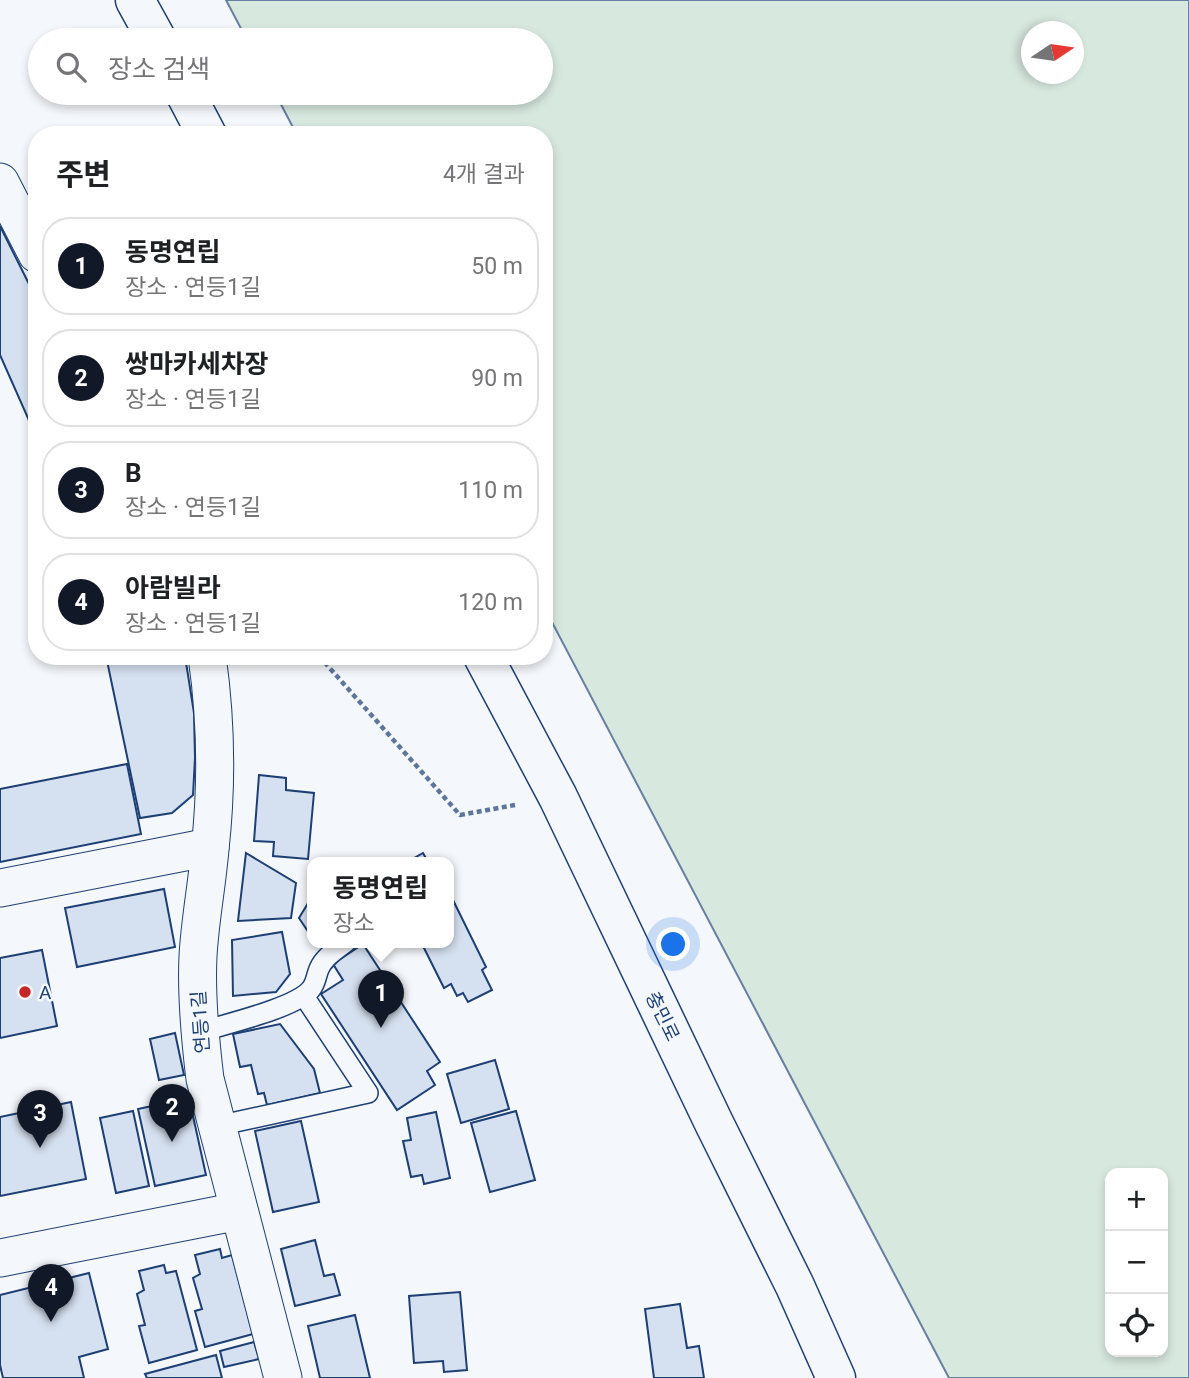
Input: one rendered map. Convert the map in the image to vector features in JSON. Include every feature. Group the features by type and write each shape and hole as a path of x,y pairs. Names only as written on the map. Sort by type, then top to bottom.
{"street":[{"path":"135,0 150,28"},
{"path":"191,105 202,126"},
{"path":"0,182 28,236"},
{"name":"연등1길","path":"208,665 214,794 211,847 198,953 200,1032 205,1079 283,1378"},
{"name":"충민로","path":"488,665 558,797 795,1286 836,1378"},
{"path":"0,888 211,847"},
{"path":"0,1258 239,1211"}],"lane":[{"path":"200,1032 284,1006 304,996 312,988 324,961 338,948"},
{"path":"217,1126 368,1093 304,996"}],"path":[{"path":"327,665 460,815 558,797"}],"shaded area":[{"path":"226,0 1189,0 1189,1378 949,1378 553,624 553,126 292,126 281,105 553,105 553,28 241,28"}],"building":[{"path":"0,226 28,282 28,418 0,355"},
{"path":"108,665 186,665 194,713 193,795 172,813 140,818"},
{"path":"127,764 141,834 0,862 0,789"},
{"path":"259,775 286,778 286,790 314,793 307,859 273,856 274,842 254,841"},
{"path":"246,853 296,883 291,918 238,921"},
{"path":"164,889 175,947 77,967 65,908"},
{"path":"454,902 486,967 482,970 492,990 468,1002 463,993 457,996 451,984 444,988 424,948 454,948"},
{"path":"307,905 307,930 299,918"},
{"path":"282,932 290,974 276,992 233,996 232,940"},
{"path":"357,948 366,948 440,1062 427,1071 435,1085 397,1110 321,994 343,980 333,964"},
{"name":"A","path":"42,950 57,1026 0,1038 0,958"},
{"path":"280,1024 314,1069 320,1093 267,1105 264,1093 258,1094 251,1065 240,1067 233,1034"},
{"path":"175,1033 184,1075 159,1080 150,1039"},
{"path":"495,1060 509,1109 461,1123 447,1074"},
{"path":"189,1098 206,1175 155,1186 138,1109"},
{"path":"71,1102 86,1179 0,1196 0,1117"},
{"path":"133,1111 149,1186 116,1193 100,1118"},
{"path":"516,1111 535,1180 490,1192 471,1123"},
{"path":"436,1112 450,1178 424,1184 422,1175 411,1177 403,1141 411,1140 407,1118"},
{"path":"301,1121 319,1202 273,1212 255,1131"},
{"path":"315,1240 324,1276 334,1274 340,1295 295,1306 281,1249"},
{"path":"220,1249 222,1258 232,1255 253,1334 205,1347 195,1311 202,1309 193,1278 200,1274 195,1255"},
{"path":"164,1265 166,1273 176,1271 197,1350 149,1363 139,1326 145,1325 137,1294 144,1290 139,1271"},
{"path":"89,1273 108,1349 79,1357 84,1378 3,1378 0,1365 0,1295"},
{"path":"460,1292 467,1370 444,1372 443,1361 414,1363 409,1296"},
{"path":"680,1304 687,1348 699,1346 704,1378 654,1378 645,1309"},
{"path":"355,1315 370,1378 320,1378 308,1326"},
{"path":"254,1342 259,1359 224,1367 220,1351"},
{"path":"216,1355 222,1378 147,1378 145,1374"}],"place":[{"name":"A","path":"25,992"},
{"name":"동명연립","path":"381,1028"},
{"name":"쌍마카세차장","path":"172,1142"},
{"name":"B","path":"40,1148"},
{"name":"아람빌라","path":"51,1322"}]}
